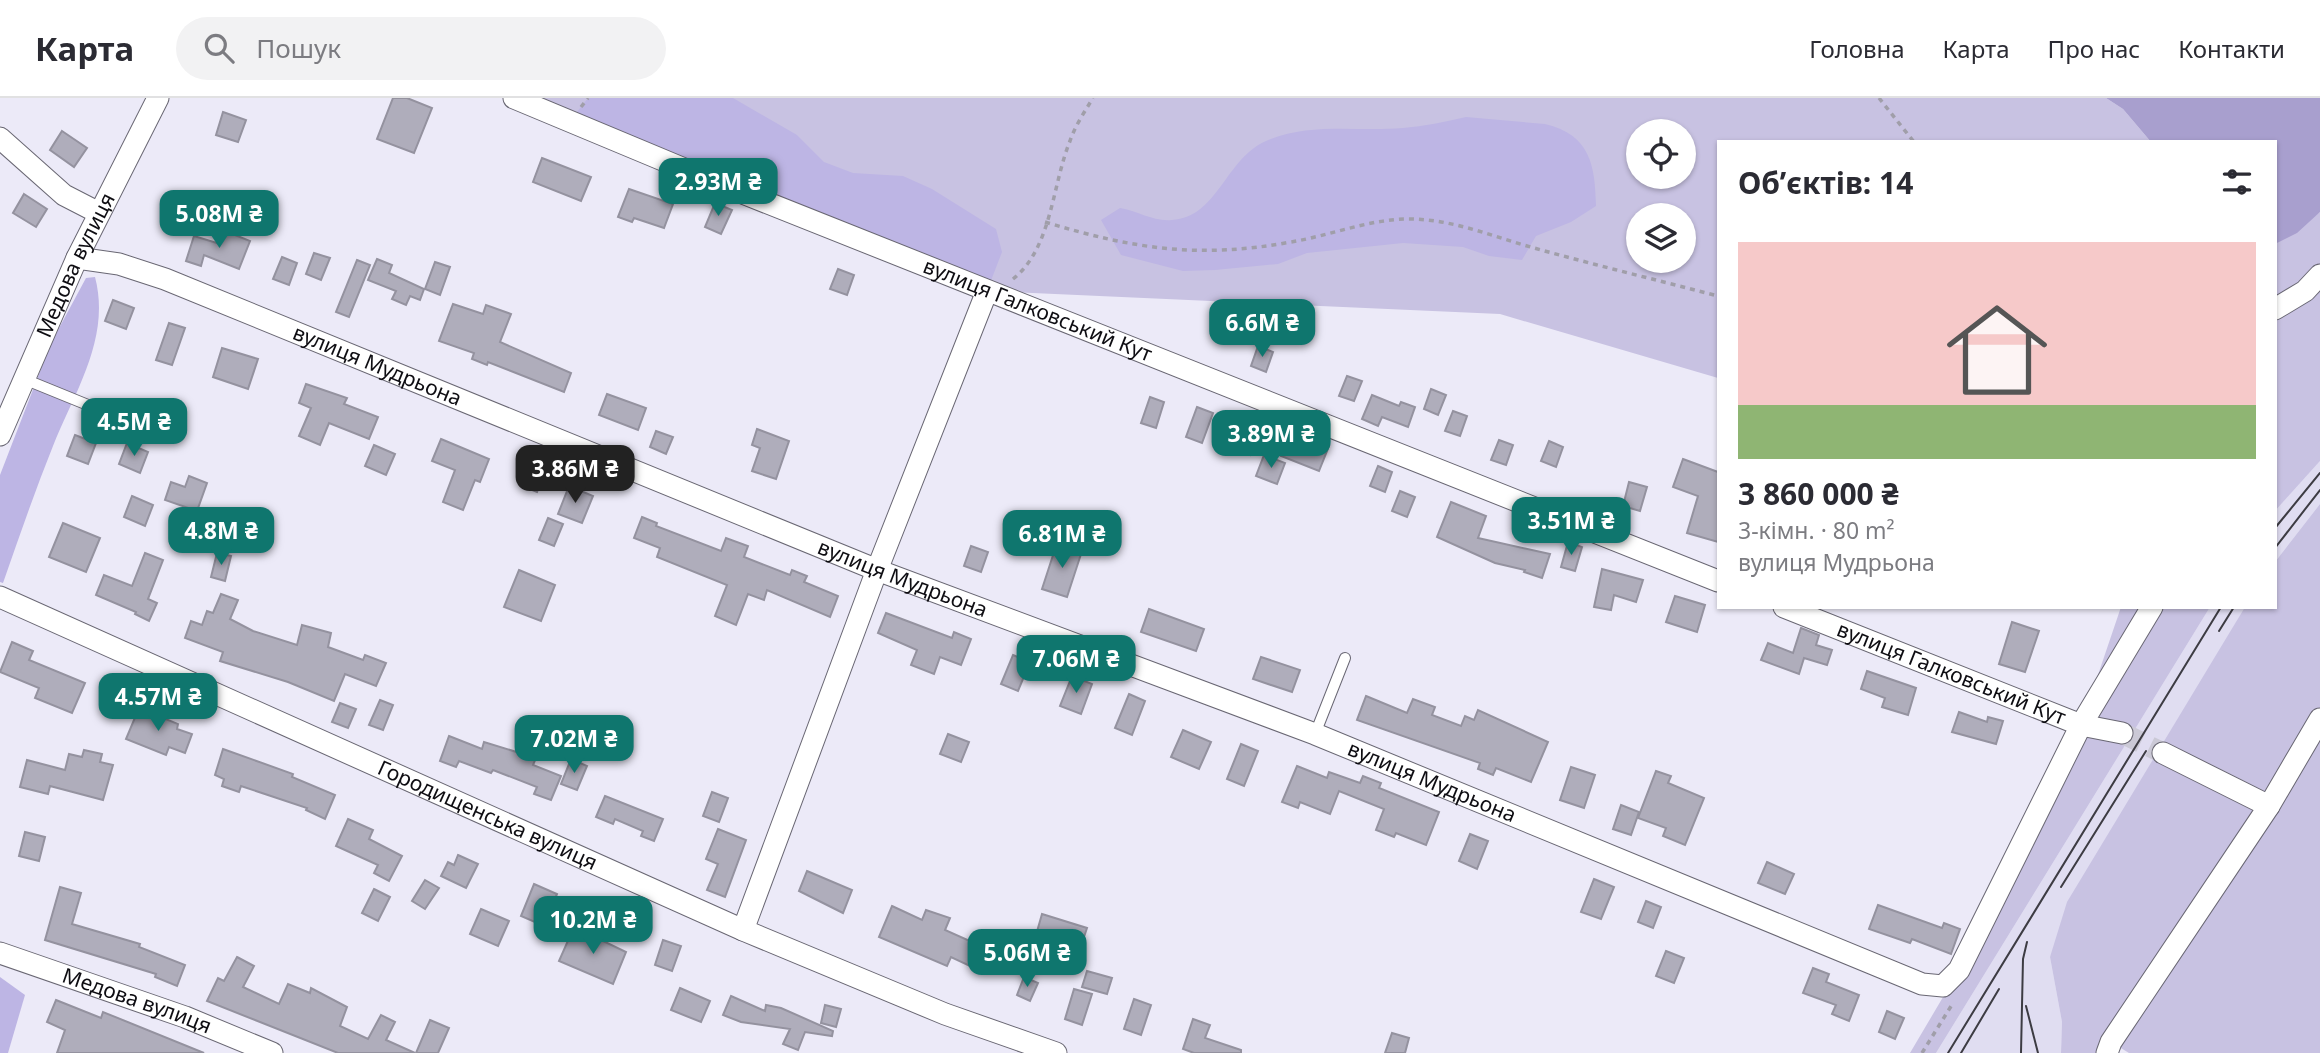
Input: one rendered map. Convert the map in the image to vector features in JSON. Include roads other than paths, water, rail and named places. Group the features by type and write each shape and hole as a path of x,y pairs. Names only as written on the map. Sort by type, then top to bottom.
{"street":[{"name":"Медова вулиця","path":"0,435 77,258 158,98"},
{"name":"вулиця Галковський Кут","path":"514,98 987,291 1717,581"},
{"path":"0,138 64,195 99,213"},
{"name":"вулиця Мудрьона","path":"77,258 119,264 165,279 877,570 1315,734 1922,984 1943,986 1959,970 2081,725"},
{"path":"2277,308 2305,290 2320,275"},
{"path":"743,930 877,570 987,291"},
{"name":"Городищенська вулиця","path":"0,597 743,930 945,1014 1056,1053"},
{"name":"вулиця Галковський Кут","path":"1789,609 2081,725 2122,733"},
{"path":"2081,725 2151,609"},
{"path":"2116,1049 2269,806 2320,719"},
{"path":"2163,753 2269,806"},
{"name":"Медова вулиця","path":"0,953 185,1017 272,1053"}],"lane":[{"path":"24,379 169,438"},
{"path":"1315,734 1345,658"}],"tunnel":[{"path":"2122,733 2163,753"}],"tram line":[{"path":"2277,526 2320,473"},
{"path":"2277,545 2320,490"},
{"path":"1948,1053 2220,609"},
{"path":"2219,631 2233,609"},
{"path":"2061,887 2146,751"},
{"path":"2021,1053 2023,959 2027,942"},
{"path":"1961,1053 1999,989"},
{"path":"2026,1006 2038,1053"}]}
